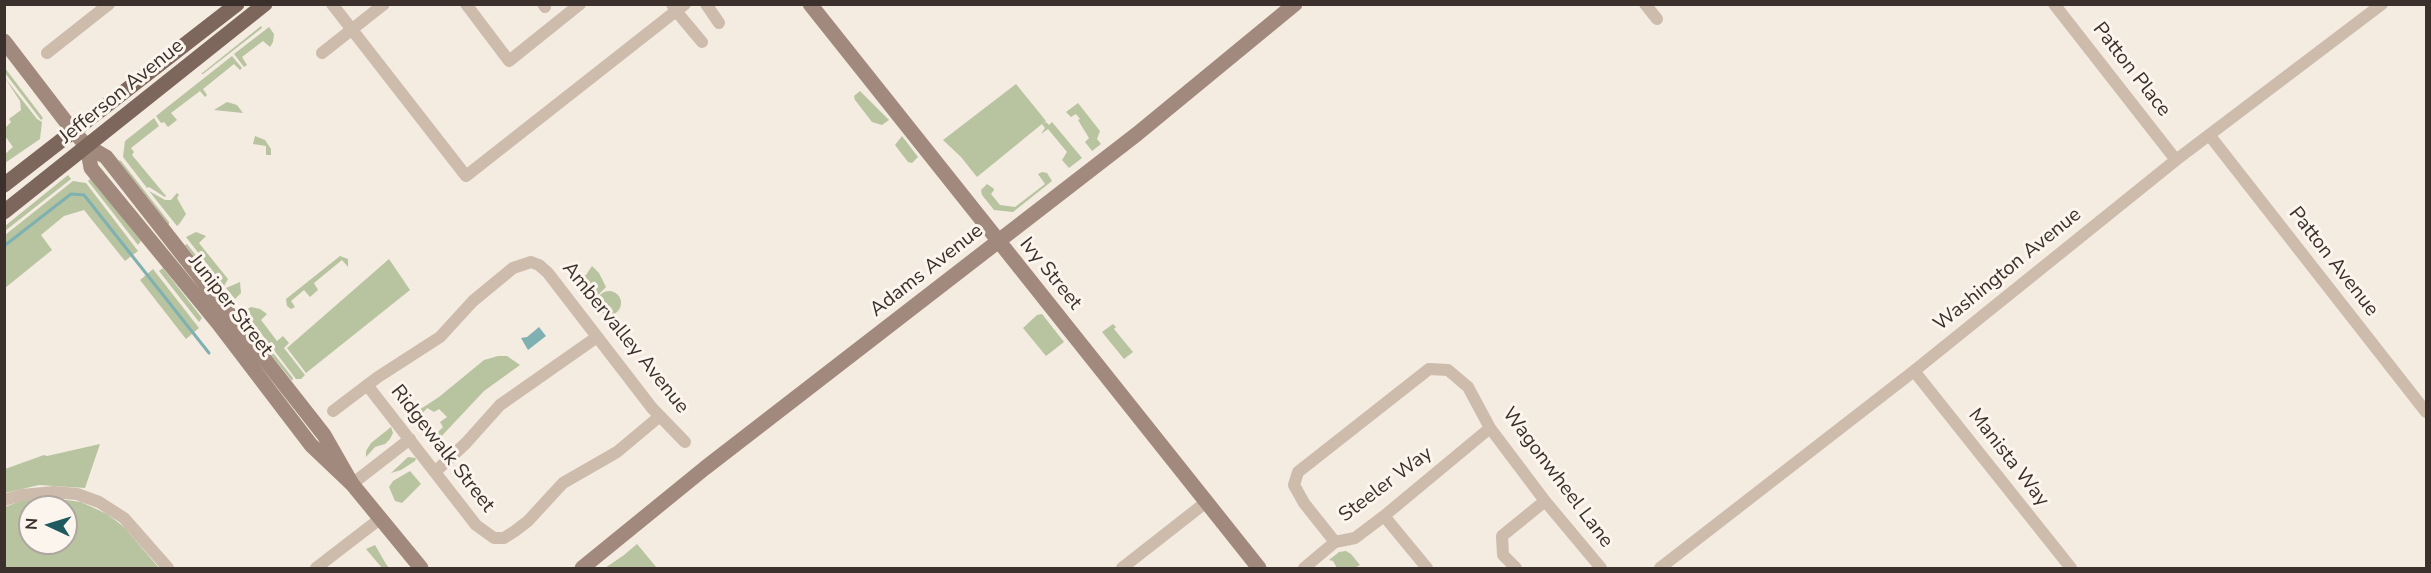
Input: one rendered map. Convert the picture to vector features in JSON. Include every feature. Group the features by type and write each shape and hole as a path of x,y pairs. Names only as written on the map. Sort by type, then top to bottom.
{"main road":[{"name":"Jefferson Avenue","path":"4,185 237,4"},
{"name":"Jefferson Avenue","path":"4,212 261,6"}],"street":[{"path":"47,53 109,4"},
{"path":"332,4 466,176 678,7 702,42"},
{"path":"322,53 384,4"},
{"path":"472,7 509,61 580,4"},
{"path":"706,4 719,23"},
{"name":"Ivy Street","path":"810,4 1259,568"},
{"name":"Adams Avenue","path":"582,568 705,468 1137,134 1295,4"},
{"path":"1645,4 1657,19"},
{"name":"Patton Place","path":"2054,4 2176,160"},
{"name":"Washington Avenue","path":"1660,568 1914,371 2176,160 2382,4"},
{"name":"Juniper Street","path":"4,41 73,131 87,146 106,158 324,435 352,484 421,568"},
{"name":"Patton Avenue","path":"2210,136 2427,412"},
{"name":"Ambervalley Avenue","path":"333,411 367,385 440,337 473,301 513,268 531,262 539,265 548,273 660,416 685,442"},
{"path":"435,472 466,444 500,405 597,337"},
{"name":"Wagonwheel Lane","path":"1335,542 1294,485 1298,472 1429,369 1448,370 1468,387 1490,428 1545,501 1601,568"},
{"name":"Manista Way","path":"1914,371 2071,568"},
{"name":"Ridgewalk Street","path":"367,385 476,525 494,538 504,538 528,521 563,483 616,452 660,416"},
{"name":"Steeler Way","path":"1304,568 1335,542 1355,538 1490,428"},
{"path":"352,484 410,439"},
{"path":"4,500 22,495 54,492 77,494 99,502 124,518 168,568"},
{"path":"1516,568 1503,555 1502,536 1545,501"},
{"path":"1129,566 1206,503"},
{"path":"1384,516 1427,568"},
{"path":"316,568 381,518"}],"green space":[{"path":"261,26 262,28 201,74"},
{"path":"269,27 274,34 270,47 263,41 242,57 247,65 244,67 234,54"},
{"path":"232,56 242,68 240,70 234,64 203,89 207,95 205,97 200,91 171,113 177,120 168,127 164,122 161,123 156,116"},
{"path":"5,68 43,118 41,120 5,73"},
{"path":"5,78 37,119 42,122 40,139 5,163 5,154 13,147 5,136 5,128 11,122 9,119 21,110 20,101"},
{"path":"1016,84 1046,121 1043,124 1046,122 1049,125 1052,122 1082,158 1069,168 1062,160 1067,152 1048,129 1041,134 1045,128 1042,124 977,177 943,140"},
{"path":"860,91 889,120 882,125 872,122 855,100 854,96"},
{"path":"227,102 237,105 243,113 214,110"},
{"path":"1078,103 1100,131 1097,139 1101,144 1092,151 1085,142 1089,138 1078,120 1080,119 1076,114 1071,117 1066,112"},
{"path":"154,118 159,126 131,148 134,152 132,155 165,197 147,188 123,157 125,141"},
{"path":"255,136 265,140 271,149 271,155 266,155 266,146 253,144"},
{"path":"902,136 918,157 912,163 908,162 895,145"},
{"path":"118,160 169,222 169,225"},
{"path":"1047,173 1052,181 1013,212 994,210 982,195 981,190 987,184 993,188 991,194 1000,205 1015,207 1045,184 1038,174"},
{"path":"68,175 71,179 5,231 5,226"},
{"path":"91,178 141,241 138,245 88,181"},
{"path":"73,181 86,183 138,251 125,261 84,210 64,216 41,235 52,250 5,288 5,235"},
{"path":"149,191 165,200 171,200 177,193 179,195 177,198 186,214 177,226"},
{"path":"196,232 206,236 199,243 228,279 224,286 186,237"},
{"path":"187,244 228,296 227,299 185,245"},
{"path":"340,256 348,259 348,267 342,260 314,283 318,290 310,297 304,290 291,301 295,307 291,309 287,306 286,299"},
{"path":"389,259 410,290 306,373 287,348"},
{"path":"592,266 599,273 606,287 594,299 579,285 580,277 586,275"},
{"path":"163,268 202,318 199,322 159,271"},
{"path":"153,269 199,328 186,339 140,280"},
{"path":"240,282 241,293 235,299 226,288"},
{"path":"609,291 614,292 620,298 620,308 614,314 609,315 604,314 598,308 597,303 598,298 604,292"},
{"path":"251,307 267,314 261,320 277,341 283,336 289,343 284,348 305,375 301,379 296,379 244,311"},
{"path":"1042,314 1064,342 1046,356 1023,328 1037,315"},
{"path":"245,318 293,378 292,381 243,320"},
{"path":"1113,324 1116,327 1114,329 1133,352 1124,359 1102,332"},
{"path":"507,356 520,365 484,391 437,441 437,433 443,427 440,422 447,417 439,409 434,412 427,408 422,414 416,412 439,397 484,360"},
{"path":"391,427 393,433 390,439 385,444 375,447 366,457 366,451 371,443"},
{"path":"100,444 85,488 39,485 5,493 5,469 44,455"},
{"path":"408,457 416,458 415,461 391,473"},
{"path":"410,471 421,484 402,503 395,501 389,487 393,481"},
{"path":"18,502 18,555 78,555 78,502 107,514 124,527 159,568 5,568 5,507"},
{"path":"637,544 657,568 605,568 624,555"},
{"path":"375,545 389,568 382,568 366,549"},
{"path":"1346,551 1360,565 1355,568 1337,568 1333,561 1329,560 1339,552"}],"water":[{"path":"539,327 546,336 528,350 521,338 527,337"}],"waterway":[{"path":"4,246 71,194 84,195 209,353"}]}
